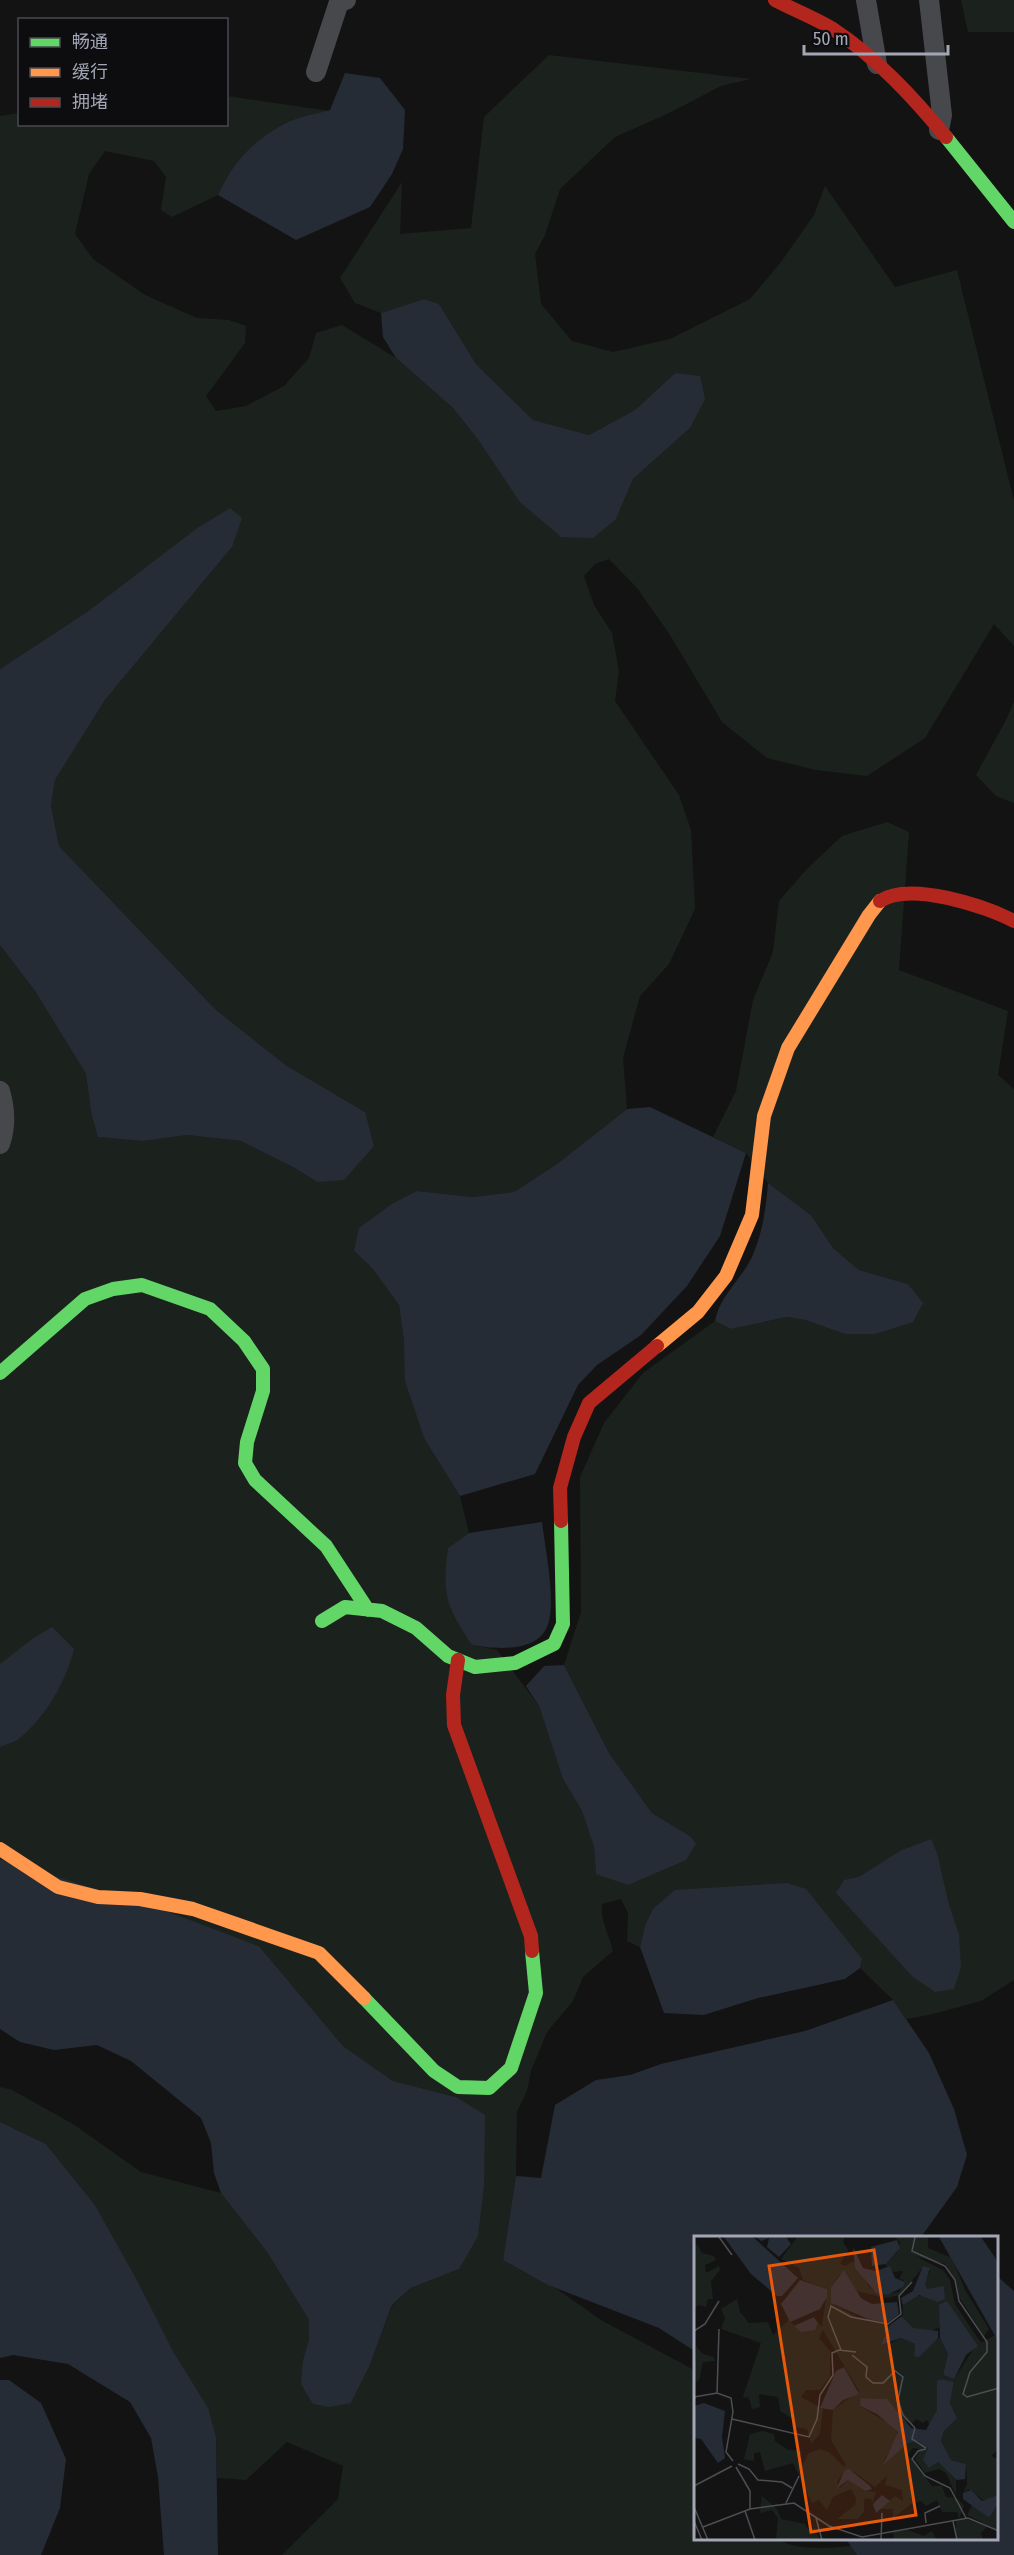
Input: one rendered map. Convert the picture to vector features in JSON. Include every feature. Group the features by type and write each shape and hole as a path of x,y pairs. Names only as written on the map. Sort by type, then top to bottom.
{"street":[{"path":"316,72 339,2 346,0"},
{"path":"775,0 832,29 878,64 939,130 1014,222"},
{"path":"866,0 878,64"},
{"path":"929,0 942,115 939,130"},
{"path":"322,1621 345,1607 382,1611 416,1628 448,1656 475,1667 515,1663 554,1644 562,1624 560,1488 573,1437 589,1403 698,1312 726,1276 752,1215 764,1116 788,1048 876,906 884,898 895,893 911,892 1002,915 1014,921"},
{"path":"0,1092 4,1105 3,1135 0,1144"},
{"path":"0,1373 85,1299 112,1289 142,1285 210,1309 244,1341 263,1369 263,1391 247,1442 245,1463 255,1480 326,1546 368,1610"},
{"path":"0,1850 58,1887 98,1897 140,1899 193,1909 319,1953 434,2071 458,2087 489,2088 511,2068 536,1993 531,1936 454,1725 453,1695 458,1660"}],"shaded area":[{"path":"961,0 1014,0 1014,32 968,32"},
{"path":"549,55 751,79 721,86 667,114 615,137 560,189 545,235 535,254 541,304 572,341 613,352 670,339 750,299 781,262 814,215 825,186 895,287 957,270 1014,501 1014,646 994,624 925,738 867,776 816,770 767,758 722,722 670,635 637,588 609,559 595,564 584,576 594,605 612,633 619,671 615,701 679,795 691,830 695,909 669,964 640,996 623,1058 627,1109 557,1164 514,1192 473,1197 417,1191 354,1251 372,1268 399,1305 404,1341 425,1440 460,1496 469,1533 448,1548 472,1645 497,1650 539,1706 563,1779 582,1811 594,1847 596,1874 690,1836 652,1813 609,1753 564,1665 581,1612 580,1477 604,1423 643,1373 715,1321 731,1329 787,1317 805,1320 845,1334 908,1284 859,1270 833,1248 811,1215 768,1183 746,1153 713,1137 736,1091 753,1000 773,952 779,901 806,870 842,836 887,822 909,832 899,970 1008,1011 998,1075 1014,1089 1014,1980 981,2001 906,2019 893,2000 860,1968 862,1959 645,1926 640,1947 627,1941 628,1913 621,1899 602,1904 604,1921 613,1951 583,1977 573,2001 547,2032 531,2071 527,2091 517,2112 516,2176 503,2260 557,2289 601,2320 694,2370 694,2540 780,2540 813,2548 851,2546 857,2555 282,2555 338,2499 343,2466 287,2442 246,2480 217,2478 216,2437 137,2280 95,2205 46,2144 0,2122 0,2087 12,2090 73,2124 141,2172 221,2193 267,2252 309,2320 309,2340 303,2360 351,2403 369,2367 392,2306 411,2288 459,2269 456,2097 393,2081 343,2046 259,1946 0,1859 0,1747 20,1738 0,1664 0,945 35,991 86,1074 91,1112 99,1137 143,1141 187,1135 241,1141 293,1167 317,1182 365,1112 287,1066 215,1009 59,846 51,806 55,780 105,700 232,547 230,508 197,528 87,612 0,669 0,116 18,113 18,126 228,126 228,96 330,111 293,120 265,136 238,161 218,195 172,217 161,210 166,177 154,161 105,151 89,174 75,234 93,259 145,295 197,318 229,320 246,326 245,343 206,396 216,411 246,406 284,386 309,358 316,333 342,325 396,358 453,408 479,441 616,519 633,479 690,428 675,373 635,410 589,435 533,420 476,364 439,304 424,299 381,313 355,303 340,278 402,182 400,234 471,228 484,117"},
{"path":"345,73 380,78 405,110 403,149 392,174 370,207 296,240 218,195 238,161 265,136 293,120 330,110"},
{"path":"424,299 439,304 476,364 533,420 589,435 635,410 675,373 700,376 705,399 690,428 633,479 616,519 593,538 561,537 520,502 479,441 453,408 396,358 383,337 381,313"},
{"path":"230,508 242,518 232,547 105,700 55,780 51,806 59,846 215,1009 287,1066 365,1112 374,1146 344,1180 317,1182 293,1167 241,1141 187,1135 143,1141 98,1137 91,1112 86,1074 35,991 0,945 0,669 87,612 197,528"},
{"path":"1014,701 1014,803 996,796 976,775"},
{"path":"650,1107 746,1153 720,1236 687,1286 641,1335 597,1365 578,1385 535,1474 460,1496 425,1440 405,1381 404,1341 399,1305 372,1268 354,1251 359,1228 392,1204 417,1191 473,1197 514,1192 557,1164 627,1109"},
{"path":"768,1183 811,1215 833,1248 859,1270 908,1284 923,1303 913,1322 875,1334 845,1334 805,1320 787,1317 731,1329 715,1321 721,1305 746,1268 758,1242"},
{"path":"542,1522 551,1591 550,1617 547,1627 542,1635 524,1645 491,1648 472,1645 456,1620 448,1600 446,1578 448,1548 469,1533"},
{"path":"52,1627 74,1649 61,1685 47,1708 30,1728 19,1739 0,1747 0,1664"},
{"path":"564,1665 609,1753 652,1813 690,1836 696,1844 686,1860 628,1885 596,1874 594,1847 582,1811 563,1779 539,1706 526,1686 544,1666"},
{"path":"931,1839 937,1853 948,1901 959,1935 961,1967 954,1989 935,1992 913,1977 836,1893 844,1880 859,1877 900,1851"},
{"path":"0,1859 163,1910 259,1946 343,2046 393,2081 456,2097 485,2115 484,2185 478,2236 459,2269 411,2288 392,2305 369,2367 351,2403 329,2407 313,2404 301,2384 303,2360 309,2340 309,2320 267,2252 221,2193 214,2173 211,2143 201,2118 131,2061 97,2045 54,2050 20,2042 0,2029"},
{"path":"787,1883 806,1889 862,1959 860,1968 845,1979 758,1998 704,2015 664,2013 640,1947 645,1926 653,1909 675,1890"},
{"path":"893,2000 929,2053 954,2109 967,2155 957,2187 922,2236 694,2236 694,2351 659,2328 548,2285 503,2260 516,2176 541,2178 555,2105 596,2080 630,2075 661,2064 805,2031"},
{"path":"0,2122 46,2144 95,2205 174,2353 208,2408 216,2437 218,2555 164,2555 158,2477 151,2438 130,2402 68,2364 13,2355 0,2358"},
{"path":"999,2278 1014,2291 1014,2555 857,2555 847,2540 999,2540"},
{"path":"0,2380 9,2380 41,2403 66,2459 60,2508 41,2555 0,2555"}],"traffic: fast":[{"path":"946,137 1014,222"},
{"path":"0,1373 85,1299 113,1289 142,1285 210,1309 244,1341 263,1369 263,1391 247,1442 245,1463 255,1480 326,1546 368,1610"},
{"path":"322,1621 345,1607 382,1611 416,1628 448,1656 475,1667 515,1663 554,1644 563,1624 561,1521"},
{"path":"364,1998 434,2071 458,2087 489,2088 511,2068 536,1993 532,1951"}],"traffic: slow":[{"path":"657,1346 698,1312 726,1276 752,1215 764,1116 788,1048 869,915 880,901"},
{"path":"0,1849 58,1887 98,1897 140,1899 193,1909 319,1953 364,1998"}],"traffic: jam":[{"path":"775,0 833,29 865,52 921,107 946,137"},
{"path":"880,901 893,896 928,895 967,903 1014,921"},
{"path":"561,1521 560,1488 574,1437 589,1403 657,1346"},
{"path":"458,1660 453,1695 454,1725 531,1936 532,1951"}]}
